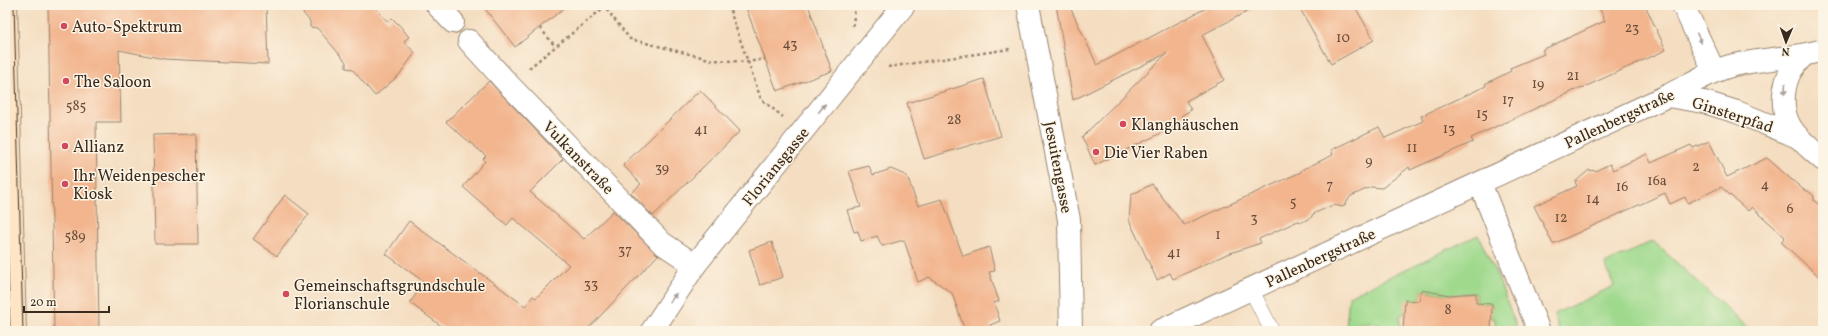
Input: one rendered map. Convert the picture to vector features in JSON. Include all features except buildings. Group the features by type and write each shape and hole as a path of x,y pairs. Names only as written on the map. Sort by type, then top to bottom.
{"main road":[{"path":"6,10 15,331"}],"street":[{"path":"437,5 453,22"},
{"name":"Floriansgasse","path":"652,331 695,265 904,5"},
{"name":"Jesuitengasse","path":"1028,5 1069,220 1071,331"},
{"path":"1683,5 1714,71"},
{"name":"Vulkanstraße","path":"469,41 509,85 662,243 695,265"},
{"name":"Pallenbergstraße","path":"1160,331 1667,96 1714,71 1756,61 1813,53"},
{"name":"Ginsterpfad","path":"1813,53 1792,67 1786,77 1783,102 1784,114 1788,124 1798,136 1823,160"},
{"name":"Ginsterpfad","path":"1667,96 1704,102 1737,112 1798,136"},
{"path":"1480,183 1539,331"}],"lane":[{"path":"1251,289 1272,331"}],"path":[{"path":"728,5 761,99 802,132"},
{"path":"509,85 605,6 630,39 713,60 748,62 765,60"},
{"path":"540,28 555,46"},
{"path":"850,72 1036,45"}],"green space":[{"path":"1478,235 1497,275 1518,331 1495,331 1495,319 1491,318 1492,304 1476,303 1476,293 1450,295 1421,290 1420,301 1400,316 1400,331 1395,331 1395,328 1369,323 1346,328 1349,296"},
{"path":"1653,241 1751,331 1559,331 1554,314 1614,286 1605,264"}],"tram line":[{"path":"14,5 23,331"},
{"path":"5,173 10,331"}],"place":[{"name":"Auto-Spektrum","path":"64,26"},
{"name":"The Saloon","path":"66,81"},
{"name":"Klanghäuschen","path":"1123,124"},
{"name":"Allianz","path":"65,146"},
{"name":"Die Vier Raben","path":"1096,152"},
{"name":"Ihr Weidenpescher Kiosk","path":"65,184"},
{"name":"Gemeinschaftsgrundschule Florianschule","path":"286,294"}]}
